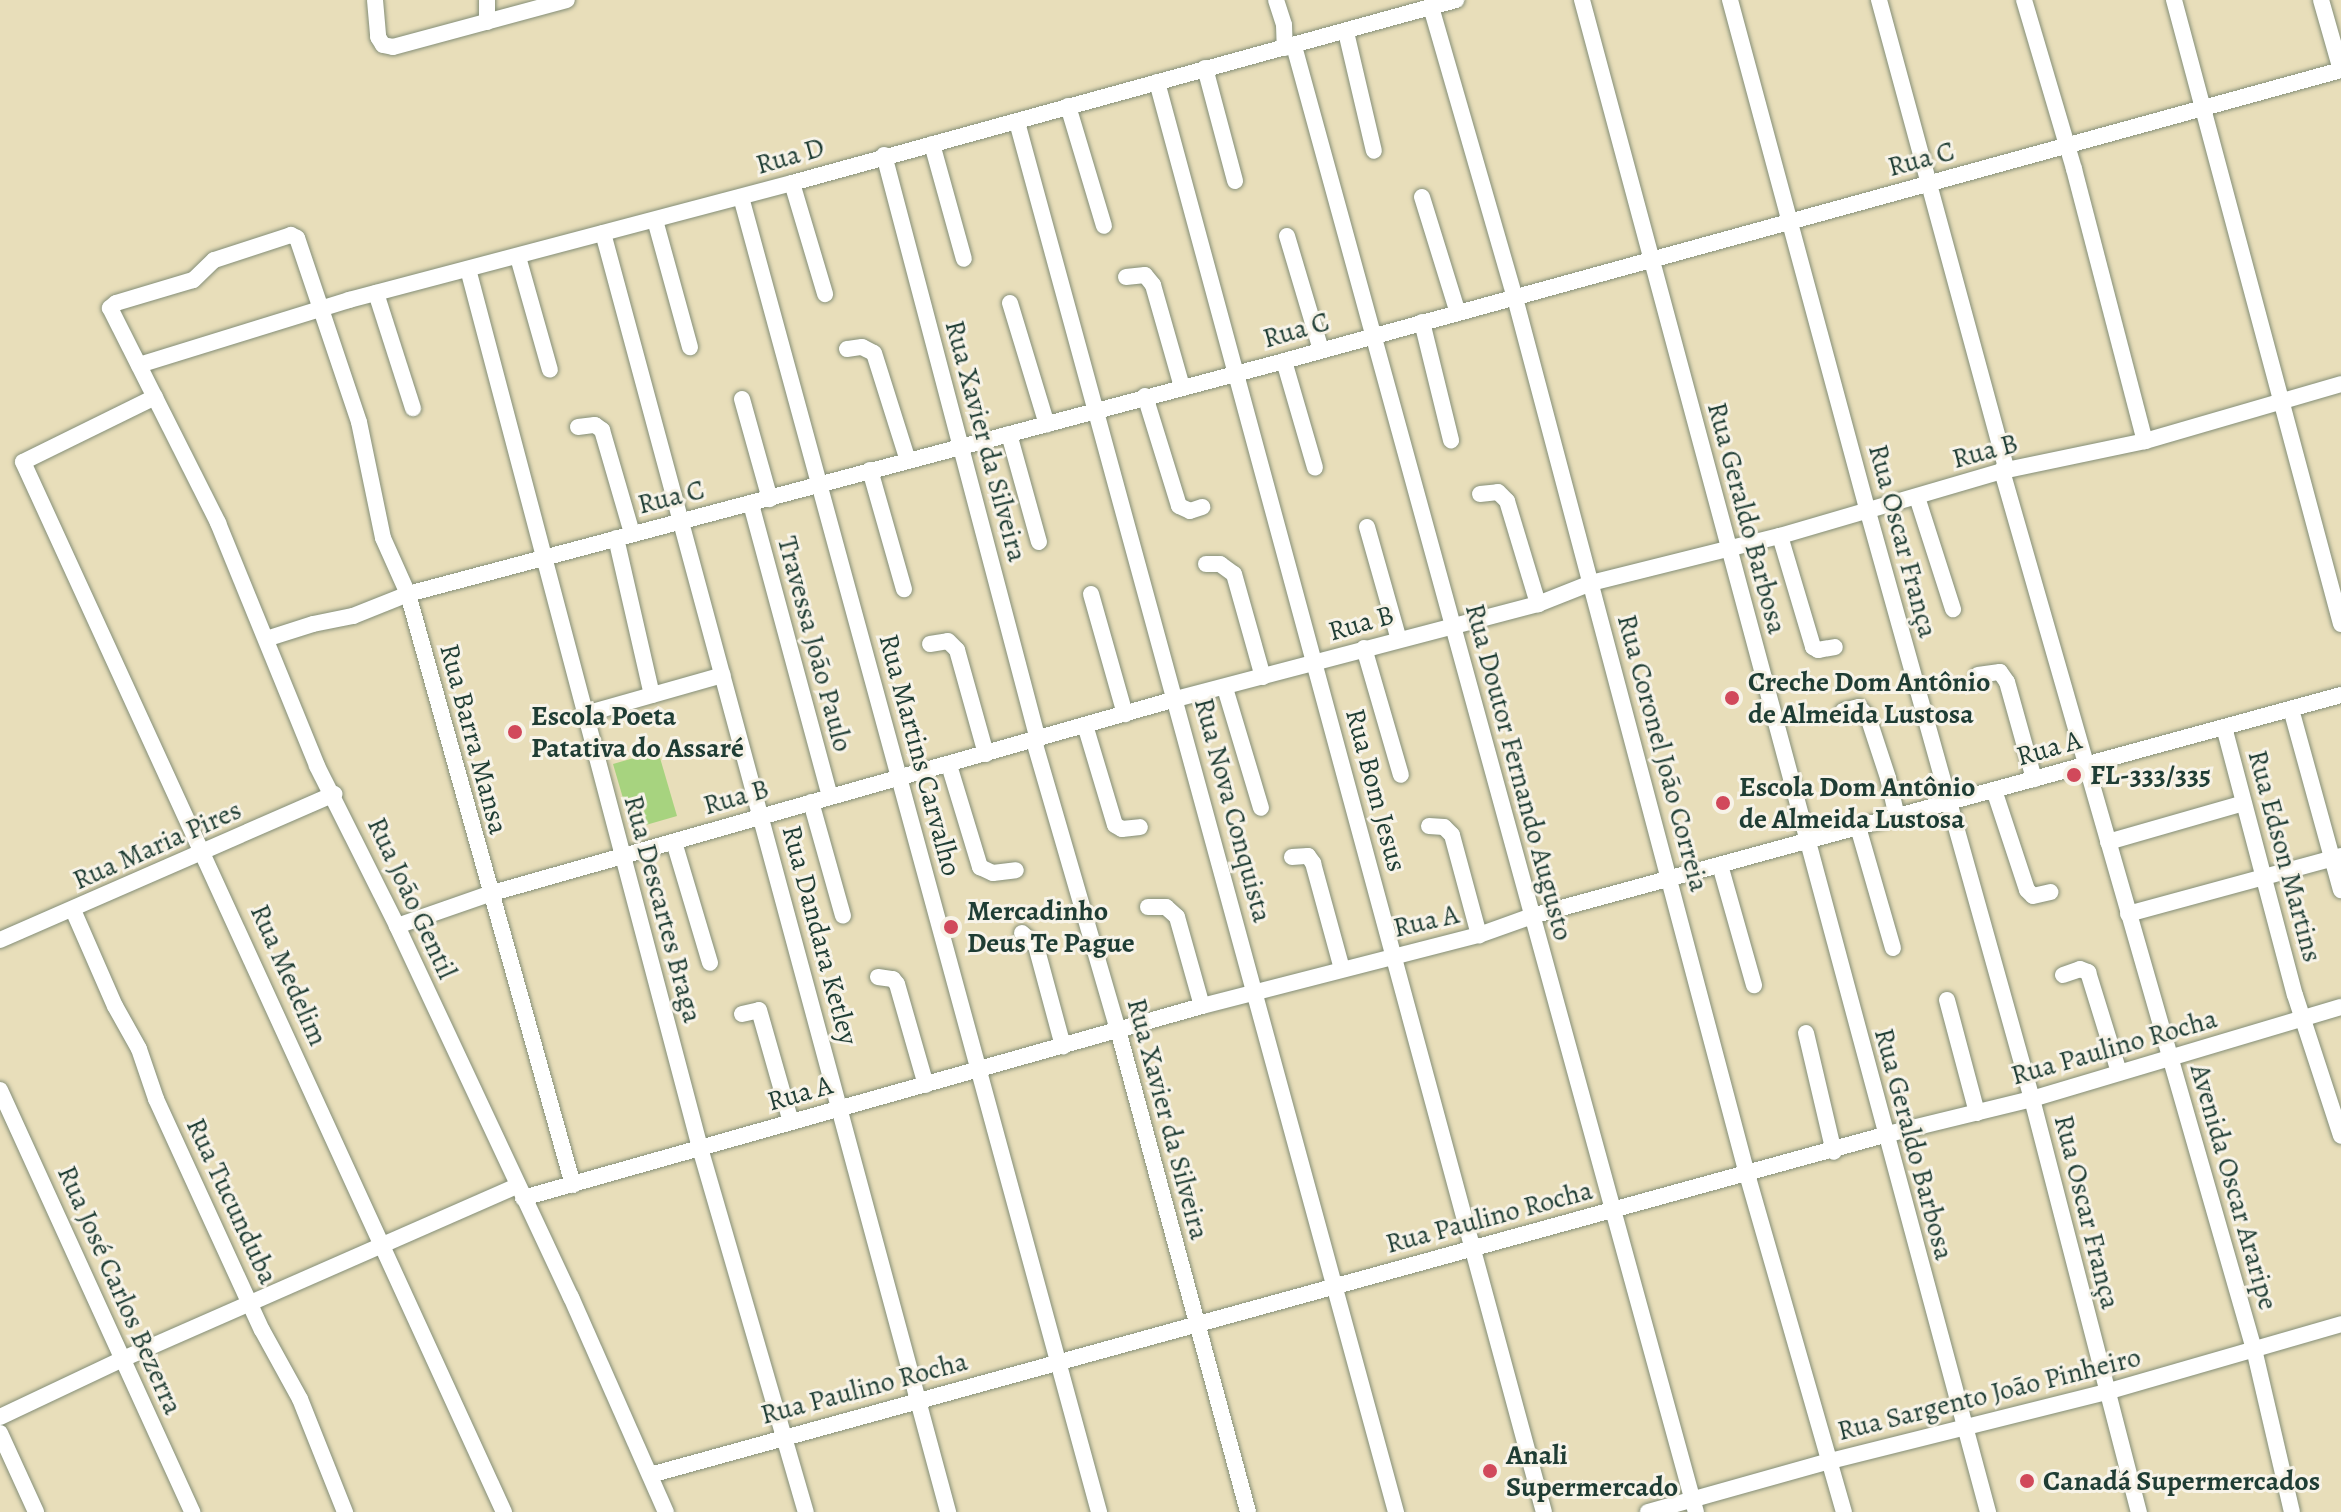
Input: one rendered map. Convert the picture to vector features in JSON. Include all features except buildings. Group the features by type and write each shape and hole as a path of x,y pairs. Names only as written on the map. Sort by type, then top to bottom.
{"street":[{"path":"375,0 378,37 383,45 393,47 567,0"},
{"path":"487,0 487,22"},
{"name":"Rua Doutor Fernando Augusto","path":"1276,0 1374,334 1694,1506"},
{"name":"Rua D","path":"139,365 376,293 741,197 884,155 1017,122 1456,0"},
{"name":"Rua Geraldo Barbosa","path":"1582,0 1884,1135 1988,1512"},
{"name":"Rua Oscar França","path":"1730,0 1868,512 2032,1099 2139,1512"},
{"name":"Avenida Oscar Araripe","path":"1879,0 2005,465 2002,471 2254,1349 2292,1512"},
{"path":"2024,0 2145,441"},
{"path":"2174,0 2341,624"},
{"path":"2321,0 2341,70"},
{"name":"Rua Coronel João Correia","path":"1431,7 1515,298 1747,1174 1844,1512"},
{"path":"1346,32 1374,151"},
{"path":"1205,68 1235,181"},
{"name":"Rua C","path":"266,639 353,616 408,594 1284,361 2341,70"},
{"name":"Rua Bom Jesus","path":"1157,82 1544,1512"},
{"path":"1068,106 1104,226"},
{"name":"Rua Nova Conquista","path":"1017,122 1396,1512"},
{"path":"932,144 964,259"},
{"name":"Rua Xavier da Silveira","path":"884,155 1036,741 1118,1030 1248,1512"},
{"path":"792,183 825,294"},
{"name":"Rua Martins Carvalho","path":"741,197 1099,1512"},
{"path":"1422,197 1458,313"},
{"path":"655,220 690,347"},
{"name":"Rua Dandara Ketley","path":"603,233 948,1512"},
{"name":"Rua Barra Mansa","path":"110,308 193,280 214,260 291,235 297,238 359,422 383,538 408,594 489,894 573,1185"},
{"path":"1287,236 1321,350"},
{"path":"518,257 550,370"},
{"name":"Rua Descartes Braga","path":"468,269 700,1148 806,1512"},
{"path":"1126,277 1145,275 1153,285 1182,387"},
{"path":"376,293 413,408"},
{"path":"1010,303 1047,425"},
{"name":"Rua João Gentil","path":"110,308 218,523 317,766 334,794 397,926 666,1512"},
{"path":"1422,322 1451,440"},
{"path":"847,349 862,347 874,353 908,461"},
{"path":"1284,361 1315,468"},
{"name":"Rua B","path":"397,926 489,894 811,802 1176,699 1315,664 1452,624 1538,604 1591,583 1729,550 2002,471 2145,441 2341,384"},
{"path":"1145,396 1179,506 1190,511 1202,507"},
{"name":"Rua Medelim","path":"155,397 23,462 205,852 504,1512"},
{"path":"742,399 770,499"},
{"path":"578,427 595,425 602,430 652,695"},
{"path":"1009,434 1039,542"},
{"path":"870,470 904,589"},
{"path":"1480,494 1498,492 1507,501 1538,604"},
{"path":"1917,497 1953,609"},
{"name":"Travessa João Paulo","path":"751,504 830,797"},
{"path":"1367,527 1399,640"},
{"path":"1780,536 1813,647 1818,650 1835,647"},
{"path":"1206,564 1220,564 1234,574 1263,677"},
{"path":"1091,594 1125,714"},
{"path":"930,644 948,641 957,650 986,754"},
{"path":"1364,648 1401,775"},
{"path":"1978,675 2000,672 2007,682 2034,779"},
{"path":"585,714 723,675"},
{"path":"1225,688 1261,808"},
{"name":"Rua A","path":"0,1417 382,1243 520,1192 573,1185 1202,1006 1479,935 1532,916 2341,695"},
{"path":"1843,711 1859,707 1868,717 1897,817"},
{"path":"2291,709 2337,857 2341,890"},
{"path":"1085,725 1115,825 1122,829 1140,827"},
{"name":"Rua Edson Martins","path":"2224,727 2295,995 2341,1136"},
{"path":"949,765 980,867 986,871 1016,870"},
{"path":"1994,790 2029,893 2037,896 2051,892"},
{"name":"Rua Maria Pires","path":"0,940 334,794"},
{"path":"811,802 843,916"},
{"path":"2108,842 2244,803"},
{"path":"1429,826 1444,827 1452,835 1479,935"},
{"path":"1858,827 1893,948"},
{"path":"674,842 710,963"},
{"path":"1292,857 1308,856 1313,863 1342,969"},
{"path":"2128,914 2337,857"},
{"path":"1720,865 1754,985"},
{"path":"1148,907 1166,907 1177,917 1202,1006"},
{"name":"Rua Tucunduba","path":"73,910 262,1330 300,1399 345,1512"},
{"path":"1022,933 1036,946 1063,1046"},
{"path":"2063,975 2080,969 2088,972 2119,1072"},
{"path":"878,977 893,979 897,984 926,1085"},
{"path":"1947,1000 1977,1113"},
{"name":"Rua Paulino Rocha","path":"650,1475 1196,1323 1834,1152 1884,1135 2032,1099 2341,1007"},
{"path":"742,1014 759,1010 791,1122"},
{"path":"1806,1033 1834,1152"},
{"name":"Rua José Carlos Bezerra","path":"0,1090 125,1358 192,1512"},
{"name":"Rua Sargento João Pinheiro","path":"1648,1512 1694,1506 1830,1461 2106,1392 2341,1324"},
{"path":"0,1433 36,1512"}],"green space":[{"path":"658,751 677,816 632,829 613,764"}],"place":[{"name":"Creche Dom Antônio de Almeida Lustosa","path":"1732,698"},
{"name":"Escola Poeta Patativa do Assaré","path":"515,732"},
{"name":"FL-333/335","path":"2074,775"},
{"name":"Escola Dom Antônio de Almeida Lustosa","path":"1723,803"},
{"name":"Mercadinho Deus Te Pague","path":"951,927"},
{"name":"Anali Supermercado","path":"1490,1471"},
{"name":"Canadá Supermercados","path":"2027,1481"}]}
